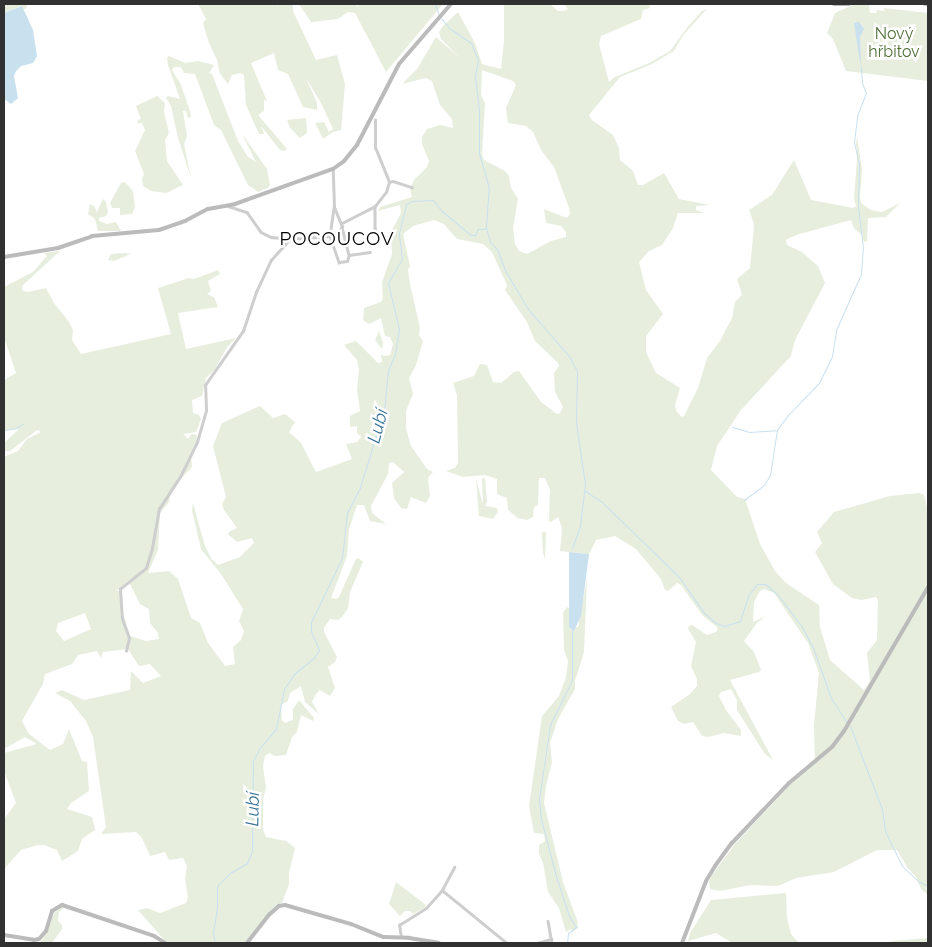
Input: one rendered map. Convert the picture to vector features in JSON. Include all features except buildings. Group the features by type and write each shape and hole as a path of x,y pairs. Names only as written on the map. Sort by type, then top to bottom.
{"street":[{"path":"4,257 58,248 92,236 159,230 185,221 208,209 228,206 333,169 344,161 357,145 394,72 451,4"},
{"path":"834,4 847,4"},
{"path":"342,223 375,206 384,195 389,182 375,148 376,120"},
{"path":"333,169 335,182 334,207 330,236 339,262 347,261 349,255 342,223 334,207"},
{"path":"389,182 393,181 412,187"},
{"path":"228,206 247,212 266,236 290,239 330,236 342,227"},
{"path":"375,206 375,228 378,235"},
{"path":"126,651 128,638 122,619 120,590 146,568 152,548 159,509 180,477 197,442 206,410 205,385 243,331 256,292 270,260 290,239"},
{"path":"349,255 370,252"},
{"path":"682,943 706,881 715,866 732,843 789,782 832,747 844,731 928,587"},
{"path":"401,937 399,925 426,908 442,890 454,867"},
{"path":"442,890 508,943"},
{"path":"4,935 34,940 39,939 46,931 52,911 62,905 154,936 165,943"},
{"path":"248,943 270,914 279,906 285,905 351,924 384,937 401,937 439,943"},
{"path":"537,943 552,941 548,921"}],"green space":[{"path":"4,4 26,4 27,7 24,10 21,6 4,13"},
{"path":"198,4 277,4 278,7 278,4 293,4 293,11 316,60 337,55 345,84 341,130 333,132 323,139 315,123 324,122 329,132 333,129 321,103 306,78 317,103 317,110 303,107 288,74 278,70 274,53 251,63 267,101 264,100 264,111 258,115 287,149 284,151 280,150 261,126 264,134 259,134 246,105 244,75 240,73 232,75 228,84 220,74 217,60 203,23 206,19"},
{"path":"299,4 356,4 358,7 358,4 443,4 386,72 355,13 348,12 338,19 311,22"},
{"path":"504,4 550,4 558,11 564,11 568,9 564,4 649,4 650,8 643,10 641,19 601,36 599,44 609,82 615,77 649,63 670,51 686,29 702,11 707,9 684,34 674,51 652,64 620,77 589,115 592,120 613,135 619,148 620,160 633,171 638,185 643,185 664,173 679,199 710,205 696,206 696,210 704,213 678,213 673,228 662,245 649,251 639,262 646,290 663,314 646,336 646,352 656,373 680,388 675,406 677,412 682,417 698,388 707,358 720,341 732,318 735,302 742,295 737,279 750,268 754,224 749,210 772,195 794,160 811,200 853,208 856,206 854,199 857,137 862,169 861,203 871,210 882,212 900,203 886,217 868,218 867,241 864,242 862,235 854,228 851,220 796,235 786,240 787,245 802,252 818,266 825,283 795,340 791,356 741,410 717,446 711,470 737,497 745,499 760,544 775,571 786,583 819,605 820,627 830,660 864,690 870,681 867,653 877,640 878,600 876,597 862,600 852,598 833,584 815,552 822,543 817,532 834,512 890,496 919,493 924,495 928,511 928,884 926,888 928,895 921,889 916,877 907,867 897,850 877,850 834,872 796,878 778,886 750,885 720,891 710,889 709,882 712,875 735,844 789,786 815,763 814,725 819,673 808,643 774,593 764,589 760,591 754,602 753,622 766,616 757,623 744,641 754,652 761,670 730,680 773,760 765,754 737,710 737,700 731,689 721,692 719,696 726,710 741,730 741,736 724,733 708,737 702,736 693,722 684,724 678,721 671,707 690,694 697,686 697,679 691,666 696,642 688,629 689,626 692,625 707,635 716,632 718,628 702,615 681,585 677,583 668,591 665,590 661,579 636,549 615,536 596,540 589,554 560,551 562,528 558,517 551,522 549,521 550,490 545,478 539,478 538,505 534,507 533,517 527,520 518,518 508,510 507,498 497,494 497,479 485,475 463,477 446,471 455,468 458,463 457,395 453,383 474,376 480,364 487,365 493,382 501,383 514,372 519,371 541,402 557,414 560,413 563,407 555,392 554,373 559,366 558,363 535,341 527,322 505,290 507,285 492,252 483,244 457,239 444,224 434,220 413,226 403,234 410,266 408,270 410,284 420,328 419,335 423,341 416,365 409,378 413,394 406,411 406,428 411,446 427,469 433,472 428,478 430,496 426,503 411,497 407,509 401,508 394,498 392,483 404,472 393,462 389,463 388,474 371,506 372,513 386,524 370,521 364,505 357,505 349,529 347,556 331,598 336,599 339,597 356,559 359,558 363,562 350,592 348,608 338,620 330,619 324,628 324,632 337,657 335,662 328,667 335,688 330,696 320,690 316,694 312,702 319,714 305,702 301,686 290,693 288,701 281,705 282,720 285,723 293,720 293,709 299,700 314,718 313,721 301,715 297,732 292,737 286,755 275,756 269,753 265,756 263,766 266,787 263,800 263,830 266,837 286,841 295,848 289,873 289,884 282,903 277,905 268,914 245,943 167,943 138,910 147,908 160,913 186,903 188,897 185,879 187,866 183,858 169,860 165,852 150,856 142,838 136,832 101,834 106,827 93,737 86,721 70,701 55,693 62,690 84,700 130,690 131,671 143,683 161,676 150,664 139,666 128,649 103,652 101,658 97,651 78,655 72,664 45,674 43,684 22,721 29,734 50,750 63,744 69,729 82,761 87,762 89,791 71,803 67,809 92,817 95,830 82,839 78,851 62,861 57,850 44,845 38,845 21,850 4,869 4,819 16,803 4,771 4,753 37,744 25,737 4,749 4,457 18,451 27,439 41,432 37,430 10,451 4,451 4,443 19,429 4,431 4,380 16,373 4,337 4,287 33,272 47,256 44,253 60,251 23,285 22,290 27,292 46,288 54,303 69,322 73,330 72,340 81,354 171,334 158,288 189,278 194,279 218,270 220,274 208,281 211,291 207,294 214,297 218,307 178,313 186,349 236,338 227,347 215,369 206,378 202,396 192,400 193,413 199,415 201,419 196,432 183,434 188,439 192,434 197,435 196,447 191,456 192,467 176,484 170,495 169,502 160,513 158,550 148,573 169,571 178,579 191,618 200,623 208,643 225,666 235,664 233,647 241,640 244,631 239,621 243,609 221,574 201,549 192,511 193,503 205,546 211,558 218,565 240,557 254,543 252,538 237,542 228,534 237,528 222,504 226,497 213,446 222,423 260,406 273,418 285,414 295,422 289,432 301,443 316,472 352,459 346,444 357,442 361,437 357,433 357,426 350,427 350,416 360,411 357,390 359,370 357,360 344,345 356,341 378,363 382,362 381,354 384,356 390,355 393,344 390,337 385,336 381,318 369,324 363,320 364,308 381,302 383,298 382,282 392,254 391,232 401,213 400,205 378,211 380,207 412,197 410,189 414,180 427,167 429,161 422,144 422,137 427,129 440,125 453,128 452,119 440,105 432,81 426,78 402,84 417,69 436,37 460,58 441,39 439,32 458,12 475,43 482,64 501,69 504,41","holes":["482,70 513,81 516,85 506,108 508,123 526,126 533,132 541,150 554,167 569,208 570,214 567,218 544,209 546,223 561,226 566,232 566,237 551,241 527,254 519,251 515,244 513,228 518,199 511,188 509,176 505,171 484,160 482,154 485,103 481,95","131,579 130,584 140,604 149,609 150,623 158,633 159,639 146,641 130,636 123,613 122,590 116,591","85,613 91,629 64,641 56,631 58,623"]},
{"name":"Nový hřbitov","path":"855,4 869,4 870,13 876,13 877,10 884,11 884,8 928,13 928,81 846,71 833,39 827,33 835,13"},
{"path":"169,56 185,63 198,61 214,65 209,73 212,74 238,141 248,157 256,162 242,134 267,169 270,185 268,188 258,192 248,185 221,130 214,125 195,74 184,73 181,67 174,67 172,70 181,85 191,117 188,118 186,111 183,111 187,136 184,144 191,178 178,138 171,106 166,98 168,96 180,99 168,65 167,58"},
{"path":"157,96 165,103 164,112 169,133 165,140 167,161 183,185 166,193 151,191 143,186 142,179 144,174 135,151 145,130 142,123 137,123 141,119 136,106"},
{"path":"306,118 307,133 300,138 290,128 287,120"},
{"path":"125,182 133,191 135,207 132,214 120,215 120,208 112,208 110,203 121,183"},
{"path":"103,199 106,202 108,213 106,216 99,218 99,221 107,224 116,222 121,231 98,231 95,219 88,214 90,204 94,206 97,212"},
{"path":"111,254 131,254 114,261 108,260"},
{"path":"379,331 383,343 382,349 375,340"},
{"path":"485,478 487,502 485,506 497,508 498,512 493,519 479,516 476,479 483,505 482,479"},
{"path":"545,531 546,534 545,559 542,533"},
{"path":"587,578 584,652 575,681 575,689 558,719 550,743 552,762 544,803 563,882 577,920 578,928 572,932 571,929 566,932 559,908 548,892 543,863 539,854 539,845 545,841 544,834 534,833 529,806 542,716 559,696 566,677 568,661 564,650 563,613 567,607 570,609 569,627 578,627"},
{"path":"396,882 426,905 424,908 413,914 410,911 405,911 400,916 389,904"},
{"path":"786,893 787,918 791,934 799,943 732,943 716,933 688,941 690,933 711,900"},
{"path":"64,908 59,912 58,921 62,925 62,929 52,943 40,943 48,931 54,913"},
{"path":"928,938 928,943 887,943 892,941"}],"water":[{"path":"22,6 33,30 37,56 33,63 21,66 16,71 14,76 18,98 11,104 4,99 4,13"},
{"path":"859,22 864,29 860,37 861,68 854,23"},
{"path":"569,552 589,554 581,616 574,631 569,627"}],"waterway":[{"name":"Lubí","path":"435,4 439,15"},
{"name":"Lubí","path":"215,943 213,933 217,907 217,886 230,873 247,863 252,851 253,761 259,749 276,729 284,689 294,674 314,658 319,650 311,631 311,622 342,558 347,513 360,487 384,411 388,371 395,354 399,329 388,283 402,259 399,233 406,204 412,201 433,200 442,211 471,235 475,235 478,229 485,229 486,227 489,188 479,152 479,110 475,76 478,60 471,43 450,29 441,18"},
{"path":"858,205 859,164 854,142 857,116 866,93 862,83 861,67"},
{"path":"744,500 764,485 770,475 777,430 788,415 819,383 832,356 836,330 861,274 863,248 858,206"},
{"path":"486,227 490,242 497,249 506,272 528,309 569,356 577,371 576,423 585,484 580,526 572,548"},
{"path":"4,430 16,428 24,423"},
{"path":"732,427 750,432 776,430"},
{"path":"585,491 602,502 679,577 704,613 716,623 724,626 740,621 749,594 757,584 765,584 778,595 802,627 813,648 831,698 847,723"},
{"path":"567,943 568,933 576,927 569,916 557,880 541,819 539,799 550,725 572,680 572,629"},
{"path":"850,726 882,809 885,831 902,866 918,881 928,886"}],"district":[{"name":"POCOUCOV","path":"337,239"}]}
